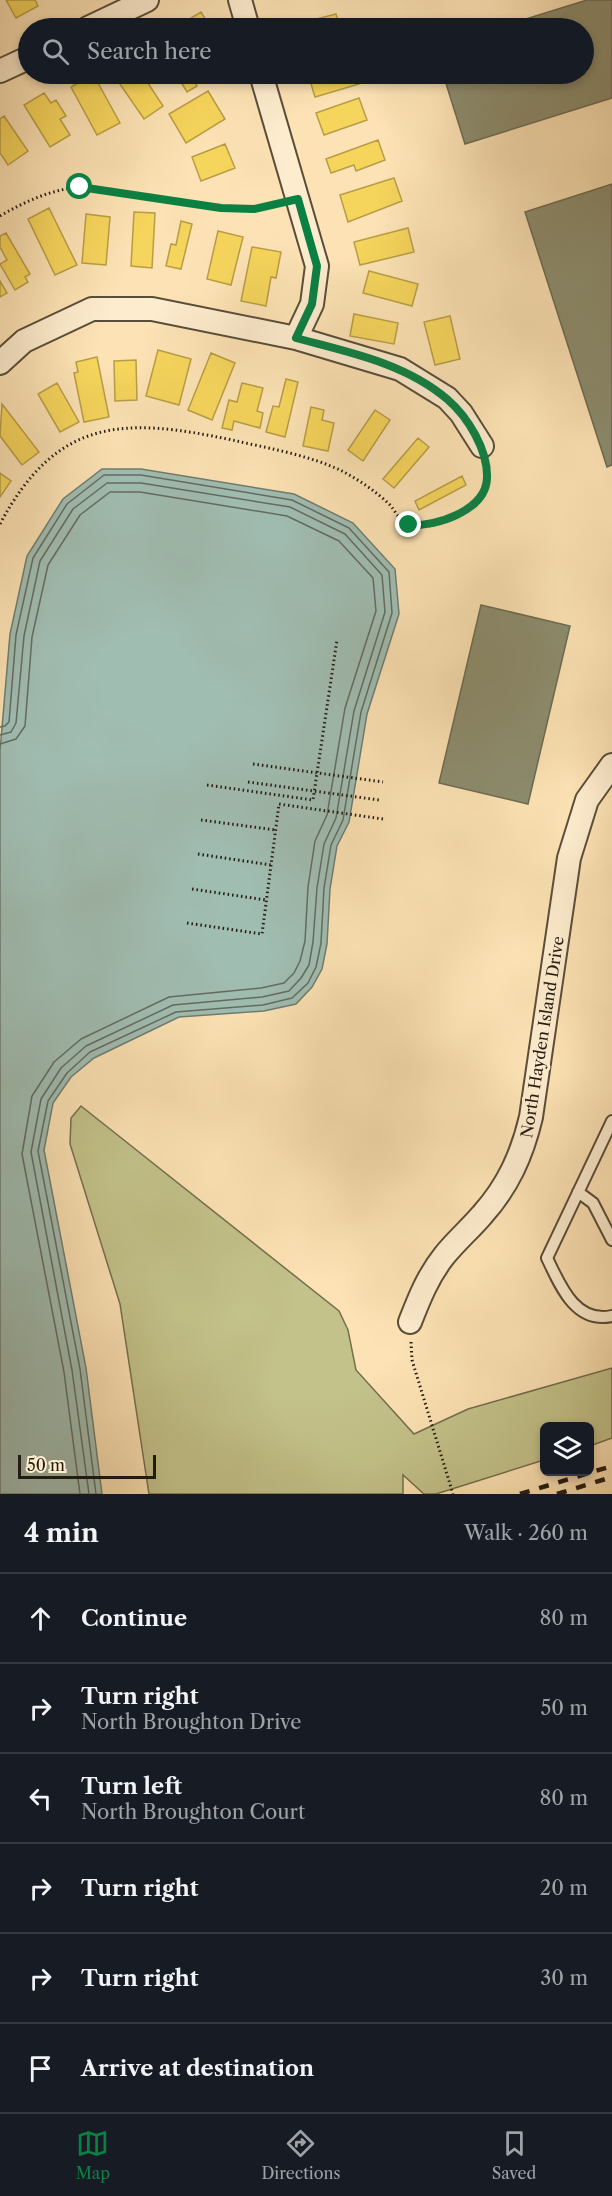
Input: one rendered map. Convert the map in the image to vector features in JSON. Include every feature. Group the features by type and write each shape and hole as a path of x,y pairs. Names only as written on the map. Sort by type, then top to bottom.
{"street":[{"path":"109,18 147,0"},
{"path":"240,0 245,18"},
{"path":"0,72 18,63"},
{"path":"264,84 317,266 312,304 296,338"},
{"path":"0,363 24,341 92,309 152,309 296,338 400,369 447,398 461,413 482,446"},
{"name":"North Hayden Island Drive","path":"410,1322 426,1283 444,1256 502,1190 514,1170 525,1143 531,1117 569,858 587,800 612,765"}],"lane":[{"path":"612,1121 609,1135 578,1192 547,1258 564,1294 580,1309 593,1317 612,1316"},
{"path":"578,1192 593,1203 612,1240"}],"path":[{"path":"0,216 28,200 59,189 80,187 221,208 254,209 298,199"},
{"path":"0,524 28,479 47,461 74,443 117,428 144,426 183,430 250,444 318,463 340,471 366,486 409,525 426,526 447,521 473,504 481,494 488,479 482,446"},
{"path":"207,785 313,800 336,640"},
{"path":"253,764 383,782"},
{"path":"248,782 379,800"},
{"path":"187,923 262,934 279,804 383,819"},
{"path":"201,820 276,830"},
{"path":"198,854 271,865"},
{"path":"192,889 266,900"},
{"path":"410,1322 412,1360 453,1494"}],"shaded area":[{"path":"81,1106 339,1311 348,1330 356,1370 414,1434 468,1409 612,1368 612,1438 594,1445 594,1422 540,1422 540,1461 436,1494 424,1494 403,1475 403,1494 149,1494 120,1304 70,1144 71,1118"}],"water":[{"path":"102,469 141,469 294,494 353,523 395,569 399,614 367,714 349,822 337,846 330,889 327,944 322,969 312,987 296,1004 264,1011 179,1017 94,1058 71,1077 53,1103 44,1150 86,1368 102,1494 0,1494 0,751 10,634 27,556 63,499"}],"building: Homes":[{"path":"6,0 35,0 38,6 16,18"},
{"path":"201,12 205,18 191,18"},
{"path":"336,14 337,18 321,18"},
{"path":"76,84 99,84 120,123 97,135 71,87"},
{"path":"120,84 149,84 163,106 144,119"},
{"path":"182,84 196,84 197,86 187,92"},
{"path":"311,84 359,84 315,97"},
{"path":"208,91 225,119 186,143 169,114"},
{"path":"44,93 51,103 56,100 66,116 60,119 70,135 50,147 24,105"},
{"path":"359,98 367,120 324,135 316,113"},
{"path":"4,116 28,151 8,165 0,153 0,119"},
{"path":"378,140 385,160 356,171 354,165 331,173 326,159"},
{"path":"225,144 235,168 201,181 192,157"},
{"path":"394,178 402,201 348,222 340,195"},
{"path":"49,208 77,265 55,275 28,219"},
{"path":"134,212 155,213 152,268 131,266"},
{"path":"86,214 110,217 106,265 82,263"},
{"path":"181,221 192,224 181,269 166,266 171,244 176,245"},
{"path":"408,228 414,252 360,265 354,242"},
{"path":"218,231 243,237 231,285 207,279"},
{"path":"6,233 30,274 25,277 28,282 15,290 0,264 7,260 0,247 0,236"},
{"path":"252,247 281,252 276,278 271,277 266,306 241,301"},
{"path":"369,271 418,284 412,306 363,293"},
{"path":"0,281 7,293 0,297"},
{"path":"354,314 398,323 394,344 350,336"},
{"path":"450,316 460,359 435,365 424,322"},
{"path":"158,350 191,359 179,405 146,396"},
{"path":"211,353 235,363 212,420 188,410"},
{"path":"97,357 109,417 84,422 74,373 78,372 76,362"},
{"path":"136,360 137,400 115,401 114,361"},
{"path":"286,379 298,382 285,437 266,432 273,406 279,407"},
{"path":"57,383 79,422 60,432 38,394"},
{"path":"242,383 263,388 257,411 263,413 260,428 234,421 232,430 222,428 229,400 237,402"},
{"path":"2,404 39,452 22,465 0,436"},
{"path":"311,407 324,410 322,420 334,423 328,451 303,446"},
{"path":"375,410 390,420 363,461 348,450"},
{"path":"418,438 429,447 394,488 383,479"},
{"path":"0,473 11,481 0,497"},
{"path":"462,476 466,485 419,510 415,501"}],"building: Industry":[{"path":"587,0 612,0 612,98 465,144 446,84 594,84 594,18 529,18"},
{"path":"612,184 612,465 607,467 525,212"},
{"path":"481,605 570,626 528,804 439,783"}],"railway":[{"path":"520,1494 612,1466"},
{"path":"557,1494 612,1477"}],"route":[{"path":"80,187 221,208 254,209 298,199 317,266 312,304 296,338 400,369 447,398 461,413 482,446 488,479 473,504 447,521 426,526 409,525"}]}
